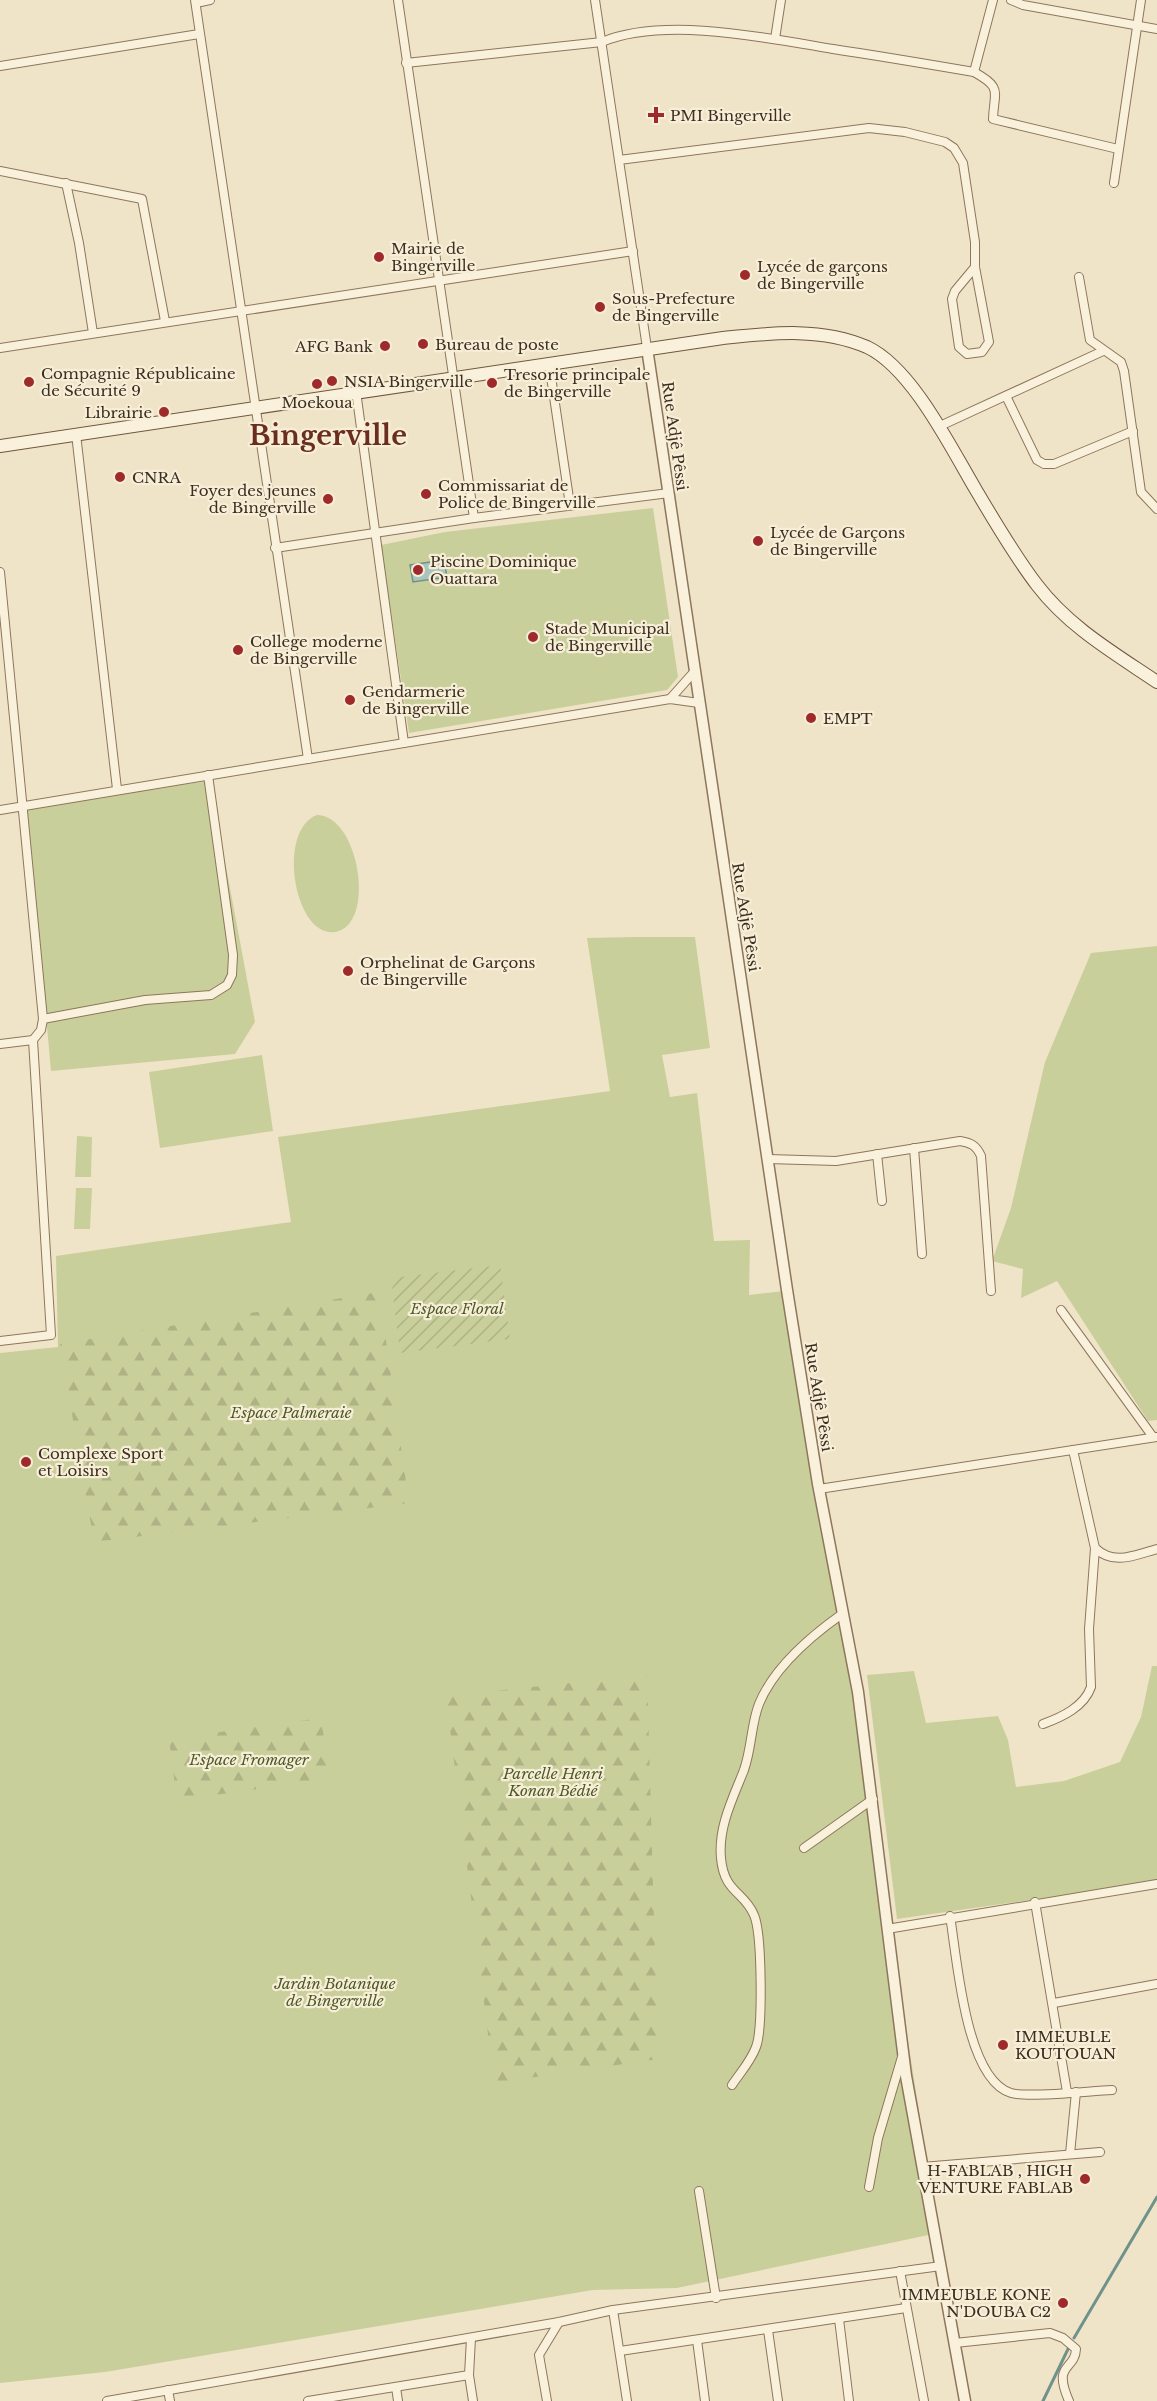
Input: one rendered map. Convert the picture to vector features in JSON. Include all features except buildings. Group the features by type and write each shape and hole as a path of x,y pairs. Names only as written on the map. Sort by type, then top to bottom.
{"main road":[{"path":"0,446 647,348 783,332 846,340 866,347 891,363 940,426 975,489 1039,587 1061,613 1088,636 1157,681"}],"street":[{"path":"210,0 196,2 199,34 308,759"},
{"path":"398,0 474,518"},
{"path":"595,0 647,348"},
{"path":"775,39 781,0"},
{"path":"974,72 993,0"},
{"path":"1011,0 1023,5 1157,29"},
{"path":"1114,183 1141,0"},
{"path":"406,63 602,42 621,34 671,29 775,39 974,72 993,84 997,91 993,119 1118,149"},
{"path":"0,66 199,34"},
{"path":"619,160 869,128 923,136 954,148 963,163 975,242 975,267 989,342 982,352 967,354 959,347 952,298 975,267"},
{"path":"0,171 142,199 165,321"},
{"path":"66,183 79,243 93,333"},
{"path":"0,348 240,309 633,251"},
{"path":"1079,277 1090,340 1121,362 1141,492 1157,509"},
{"name":"Rue Adjê Pêssi","path":"647,348 694,672 819,1489 858,1692 873,1798 903,2054 965,2401"},
{"path":"940,426 1103,351"},
{"path":"549,363 570,505"},
{"path":"356,391 404,743"},
{"path":"1006,396 1037,460 1044,464 1054,464 1133,431"},
{"path":"76,434 117,789"},
{"path":"275,548 474,518 669,493"},
{"path":"0,572 43,1019 41,1030 33,1040 51,1335 0,1341"},
{"path":"670,699 694,672"},
{"path":"0,810 670,699 699,703"},
{"path":"43,1019 145,1000 211,994 227,985 232,975 233,955 208,775"},
{"path":"0,1044 33,1040"},
{"path":"768,1159 836,1161 960,1141 978,1148 981,1156 991,1291"},
{"path":"914,1148 922,1254"},
{"path":"877,1154 882,1201"},
{"path":"819,1489 1155,1437 1061,1310"},
{"path":"1043,1724 1080,1704 1088,1696 1091,1687 1089,1629 1095,1548 1073,1450"},
{"path":"1095,1548 1109,1558 1119,1559 1157,1549"},
{"path":"732,2085 756,2048 760,1978 756,1921 753,1912 728,1886 725,1877 721,1858 723,1826 751,1749 760,1702 781,1668 819,1632 843,1614"},
{"path":"804,1848 873,1798"},
{"path":"887,1929 950,1916 1157,1884"},
{"path":"1035,1902 1072,2092 1070,2154"},
{"path":"950,1916 969,2035 983,2065 998,2086 1017,2094 1112,2090"},
{"path":"1054,2002 1157,1984"},
{"path":"869,2187 878,2138 903,2054"},
{"path":"922,2167 1100,2152"},
{"path":"699,2191 716,2298"},
{"path":"107,2401 471,2338 613,2310 716,2298 941,2266"},
{"path":"900,2271 924,2401"},
{"path":"620,2350 768,2330 906,2307"},
{"path":"613,2310 627,2401"},
{"path":"839,2319 849,2401"},
{"path":"547,2401 539,2355 559,2322"},
{"path":"768,2330 778,2401"},
{"path":"955,2343 1036,2333 1056,2333 1076,2349 1076,2354 1062,2374 1063,2388 1069,2401"},
{"path":"471,2338 469,2375 473,2401"},
{"path":"697,2340 705,2401"},
{"path":"308,2401 327,2400 469,2375"},
{"path":"396,2387 398,2401"},
{"path":"168,2390 170,2401"}],"green space":[{"name":"Stade Municipal de Bingerville","path":"653,508 678,677 667,690 409,733 381,545 445,532"},
{"path":"210,781 255,1022 235,1054 51,1071 27,804"},
{"path":"317,815 332,820 343,832 352,850 358,871 359,892 356,911 348,925 335,932 321,929 309,918 300,902 295,881 294,860 297,840 304,825"},
{"name":"Jardin Botanique de Bingerville","path":"695,937 710,1048 662,1055 670,1097 697,1093 714,1241 750,1240 749,1295 784,1291 821,1484 938,2233 677,2288 593,2290 105,2372 0,2383 0,1353 58,1347 56,1256 291,1222 278,1137 610,1091 587,938"},
{"path":"1157,946 1157,1420 1148,1421 1057,1281 1021,1298 1023,1269 992,1261 1011,1208 1045,1062 1091,953"},
{"path":"262,1055 273,1131 160,1148 149,1072"},
{"path":"77,1136 92,1137 91,1177 75,1177"},
{"path":"76,1188 92,1188 90,1229 74,1229"},
{"name":"Espace Floral","path":"500,1265 510,1339 400,1353 392,1288 400,1277"},
{"name":"Espace Palmeraie","path":"379,1292 409,1503 94,1542 60,1344"},
{"path":"1152,1666 1157,1666 1157,1882 897,1919 867,1675 914,1671 926,1723 998,1716 1008,1740 1016,1787 1064,1781 1120,1762 1141,1717"},
{"name":"Parcelle Henri Konan Bédié","path":"647,1675 658,2059 494,2083 446,1696"},
{"name":"Espace Fromager","path":"321,1718 330,1779 177,1800 169,1739"}],"water":[{"path":"444,560 447,577 413,582 410,565"}],"waterway":[{"path":"1074,2338 1157,2197"},
{"path":"1043,2401 1069,2347"}],"place":[{"name":"PMI Bingerville","path":"656,115"},
{"name":"Mairie de Bingerville","path":"379,257"},
{"name":"Lycée de garçons de Bingerville","path":"745,275"},
{"name":"Sous-Prefecture de Bingerville","path":"600,307"},
{"name":"Bureau de poste","path":"423,344"},
{"name":"AFG Bank","path":"385,346"},
{"name":"NSIA Bingerville","path":"332,381"},
{"name":"Compagnie Républicaine de Sécurité 9","path":"29,382"},
{"name":"Tresorie principale de Bingerville","path":"492,383"},
{"name":"Moekoua","path":"317,384"},
{"name":"Librairie","path":"164,412"},
{"name":"CNRA","path":"120,477"},
{"name":"Commissariat de Police de Bingerville","path":"426,494"},
{"name":"Foyer des jeunes de Bingerville","path":"328,499"},
{"name":"Lycée de Garçons de Bingerville","path":"758,541"},
{"name":"Piscine Dominique Ouattara","path":"418,570"},
{"name":"Stade Municipal de Bingerville","path":"533,637"},
{"name":"College moderne de Bingerville","path":"238,650"},
{"name":"Gendarmerie de Bingerville","path":"350,700"},
{"name":"EMPT","path":"811,718"},
{"name":"Orphelinat de Garçons de Bingerville","path":"348,971"},
{"name":"Complexe Sport et Loisirs","path":"26,1462"},
{"name":"IMMEUBLE KOUTOUAN","path":"1003,2045"},
{"name":"H-FABLAB , HIGH VENTURE FABLAB","path":"1085,2179"},
{"name":"IMMEUBLE KONE N'DOUBA C2","path":"1063,2303"}],"district":[{"name":"Bingerville","path":"328,435"}]}
